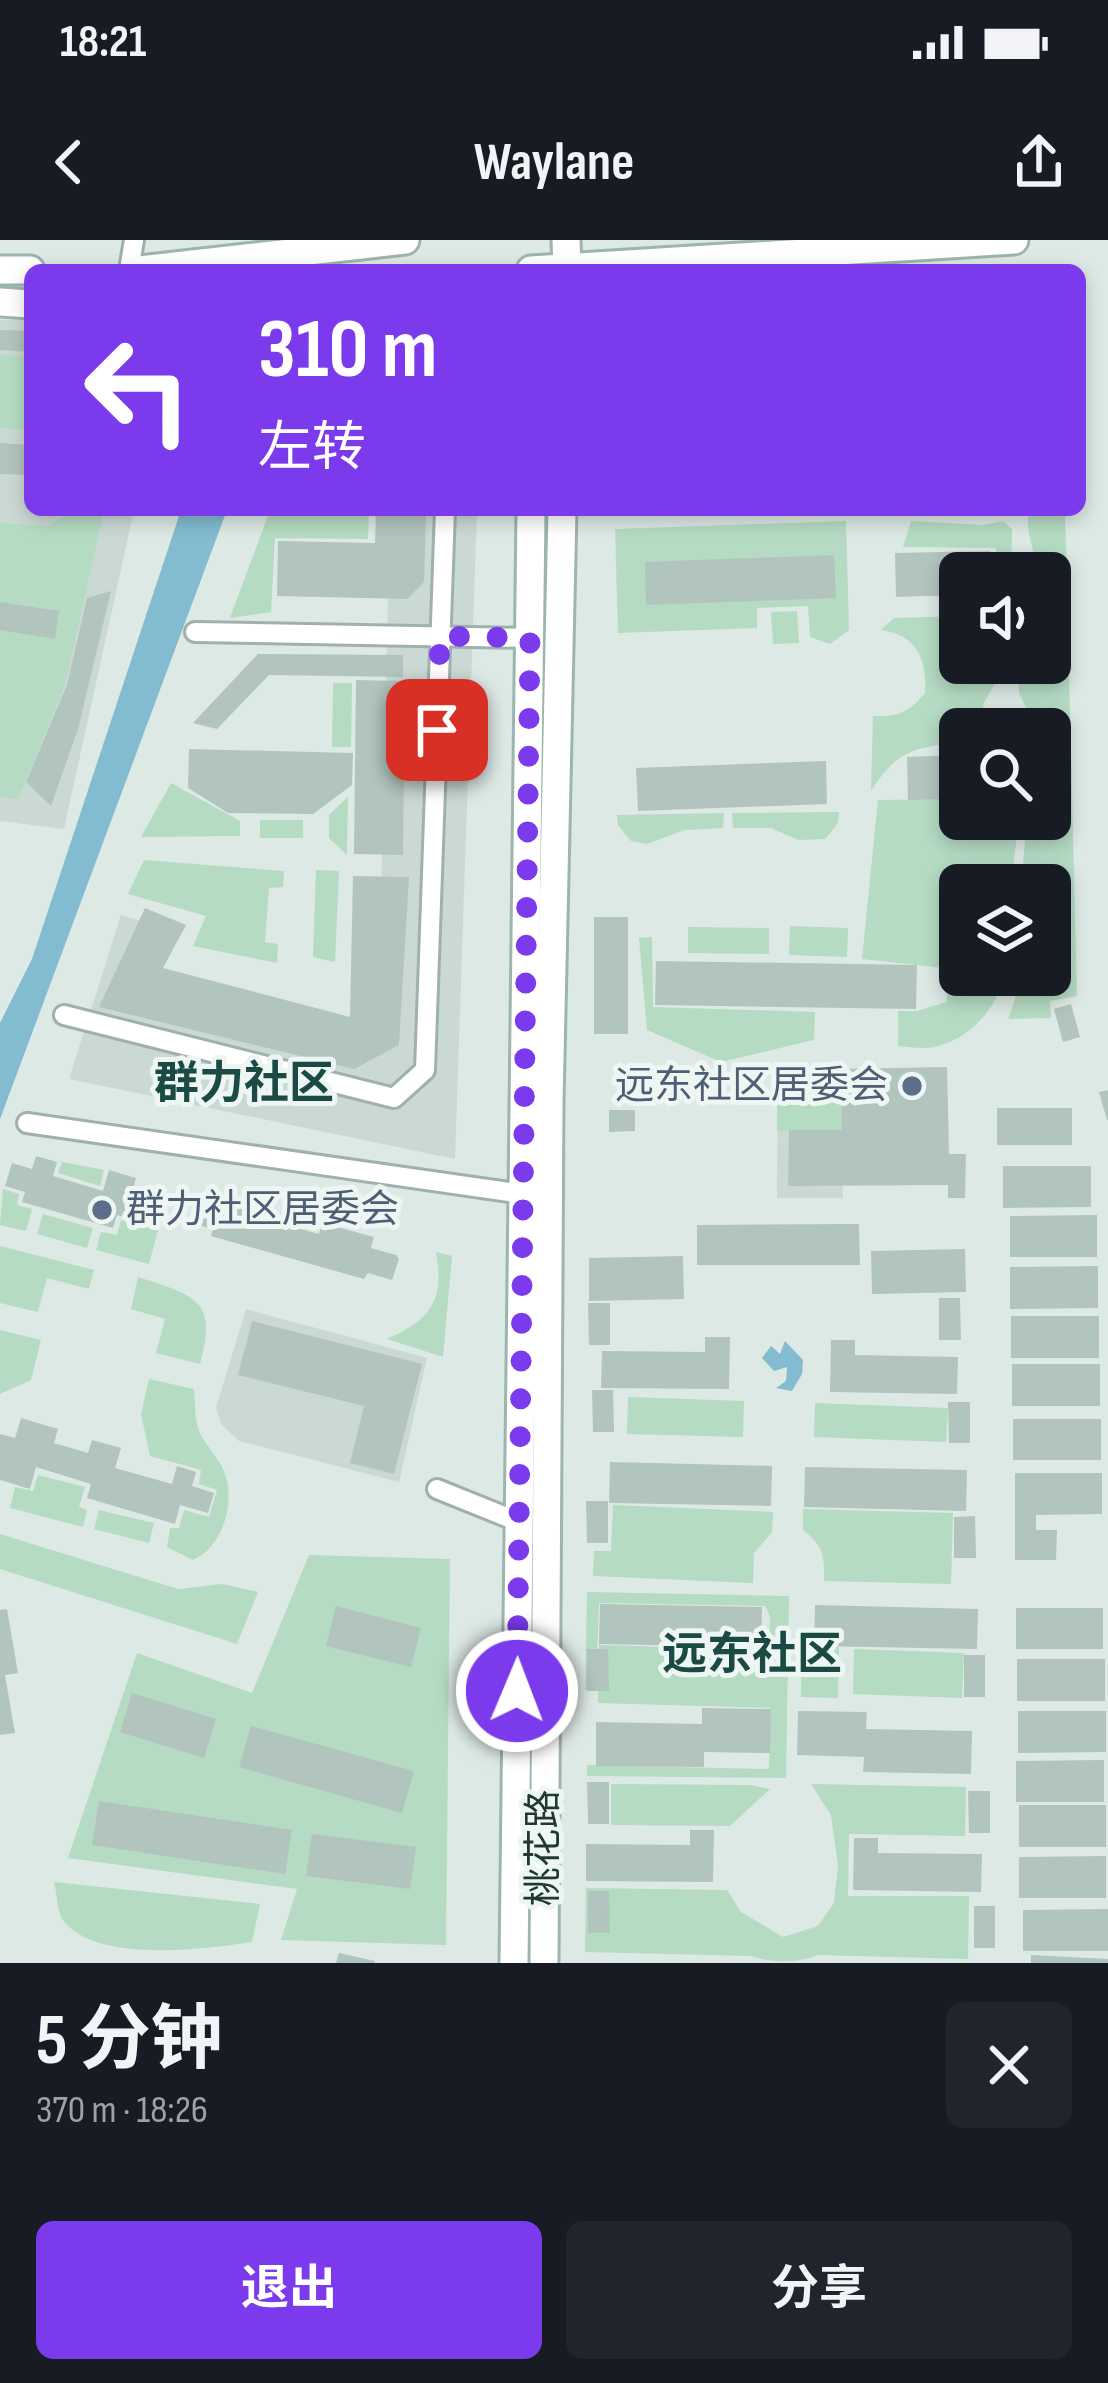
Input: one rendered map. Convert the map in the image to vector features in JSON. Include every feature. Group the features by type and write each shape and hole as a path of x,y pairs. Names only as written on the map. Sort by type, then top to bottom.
{"main road":[{"path":"193,264 406,240"},
{"path":"567,259 1014,240"},
{"name":"桃花路","path":"514,1963 531,516"},
{"name":"桃花路","path":"544,1963 549,1102 562,516"}],"street":[{"path":"64,1016 394,1098 425,1070 445,516"},
{"path":"195,632 530,638"},
{"path":"27,1123 523,1194"},
{"path":"437,1489 519,1522"}],"shaded area":[{"path":"0,320 24,320 24,516 133,516 64,829 0,821"},
{"path":"390,516 477,516 455,1159 69,1079 121,915 157,926 131,995 378,1026"},
{"path":"836,1064 841,1069 843,1198 777,1198 778,1066"},
{"path":"246,1309 427,1358 399,1482 239,1441 221,1424 216,1408"}],"green space":[{"path":"0,355 24,356 24,430 0,428"},
{"path":"64,516 103,516 65,685 18,799 0,797 0,523 47,526"},
{"path":"268,516 369,516 368,539 275,538 271,612 230,618"},
{"path":"1029,516 1065,516 1066,552 1033,552"},
{"path":"846,521 849,630 830,644 810,637 808,606 757,608 757,628 618,633 615,529"},
{"path":"911,521 983,525 1003,521 1012,529 1011,552 903,547"},
{"path":"797,611 799,643 773,644 771,612"},
{"path":"939,617 939,684 994,684 984,708 939,708 939,745 898,759 871,791 873,716 903,712 925,693 917,651 903,637 881,630 894,618"},
{"path":"333,683 352,683 351,747 332,747"},
{"path":"1018,684 1069,684 1070,708 1026,708"},
{"path":"1071,753 1077,996 1050,1001 1051,1018 1008,1019 1015,996 1071,996 1071,864 1023,864 1025,840 1071,840"},
{"path":"171,783 240,821 240,836 141,837"},
{"path":"348,797 347,855 329,838 329,815"},
{"path":"939,799 939,840 1016,840 1014,864 939,864 939,967 862,959 878,800"},
{"path":"839,812 838,823 825,839 798,840 771,828 733,828 732,813"},
{"path":"724,813 723,828 685,830 647,844 631,841 618,825 617,815"},
{"path":"260,820 303,820 303,838 260,838"},
{"path":"144,860 284,871 283,887 269,888 265,942 278,944 277,963 193,946 206,916 128,894"},
{"path":"316,870 339,871 335,962 313,957"},
{"path":"790,926 848,928 847,957 789,955"},
{"path":"688,927 769,928 769,954 688,953"},
{"path":"652,937 653,1007 815,1012 814,1040 721,1062 647,1030 639,938"},
{"path":"947,996 997,996 972,1028 950,1042 933,1047 898,1046 898,1011 946,1002"},
{"path":"836,1064 841,1069 842,1130 777,1131 778,1066"},
{"path":"62,1162 104,1170 100,1186 58,1173"},
{"path":"3,1189 19,1194 17,1205 32,1209 26,1231 0,1225"},
{"path":"43,1214 93,1228 87,1248 37,1234"},
{"path":"121,1220 158,1230 149,1264 96,1250 101,1232 117,1235"},
{"path":"0,1246 94,1270 89,1289 47,1278 38,1312 0,1303"},
{"path":"436,1252 452,1256 443,1357 387,1339 414,1324 431,1307 438,1284"},
{"path":"138,1277 197,1303 206,1326 200,1364 156,1353 165,1319 131,1309"},
{"path":"0,1330 41,1340 31,1380 0,1394"},
{"path":"149,1379 194,1389 198,1428 227,1481 228,1507 220,1533 193,1560 167,1547 170,1528 179,1528 184,1510 209,1517 217,1490 199,1484 201,1470 150,1456 141,1414"},
{"path":"628,1397 744,1401 743,1437 627,1434"},
{"path":"815,1403 948,1408 946,1442 814,1437"},
{"path":"38,1475 85,1487 79,1507 87,1510 83,1527 10,1508 15,1487 33,1491"},
{"path":"613,1505 773,1512 772,1532 754,1553 753,1583 593,1576 594,1551 611,1551"},
{"path":"803,1509 953,1513 951,1584 824,1581 821,1552 803,1530"},
{"path":"99,1510 154,1523 149,1543 94,1529"},
{"path":"0,1534 178,1589 222,1584 258,1592 237,1644 0,1569"},
{"path":"309,1555 450,1559 446,1945 281,1940 297,1889 68,1858 137,1653 252,1693"},
{"path":"587,1592 789,1596 786,1778 587,1776 587,1765 769,1769 771,1708 598,1703 598,1690 585,1690","holes":["599,1603 765,1606 770,1616 769,1655 743,1656 742,1649 599,1645 596,1684"]},
{"path":"802,1647 839,1647 838,1698 801,1697"},
{"path":"854,1649 964,1653 962,1698 853,1694"},
{"path":"611,1784 770,1789 730,1826 611,1825"},
{"path":"811,1784 966,1787 965,1836 849,1834 848,1896 969,1896 968,1959 818,1955 785,1961 585,1952 586,1888 727,1890 741,1912 783,1937 818,1926 834,1903 838,1865 831,1815"},
{"path":"54,1882 260,1904 252,1942 177,1950 122,1948 77,1933 62,1919"}],"water":[{"path":"179,516 225,516 0,1119 0,1023 32,959"},
{"path":"785,1341 803,1360 802,1374 792,1391 776,1388 786,1381 787,1367 774,1371 762,1358 771,1346 780,1354"}],"building":[{"path":"0,330 24,331 24,352 0,350"},
{"path":"0,443 24,445 24,475 0,474"},
{"path":"376,516 426,516 424,582 407,599 277,596 278,541 375,543"},
{"path":"939,552 939,596 896,597 895,553"},
{"path":"834,555 836,598 646,605 645,562"},
{"path":"111,591 78,729 51,806 26,782 67,685 87,598"},
{"path":"0,602 59,611 55,639 0,630"},
{"path":"258,654 403,655 403,677 269,675 217,729 193,723"},
{"path":"356,680 405,681 403,855 354,854"},
{"path":"189,749 353,753 352,785 313,814 228,813 188,788"},
{"path":"939,756 939,799 908,800 907,757"},
{"path":"826,761 827,804 638,811 636,768"},
{"path":"353,876 409,877 399,1045 354,1069 99,1007 145,908 186,925 163,968 350,1017"},
{"path":"594,917 628,917 628,1034 594,1034"},
{"path":"656,961 917,965 916,1009 655,1005"},
{"path":"1071,1004 1080,1037 1063,1042 1054,1009"},
{"path":"947,1067 949,1154 966,1154 965,1198 948,1198 948,1185 788,1186 789,1130 842,1130 841,1069"},
{"path":"1108,1090 1108,1120 1107,1120 1099,1092"},
{"path":"997,1108 1072,1108 1072,1145 997,1145"},
{"path":"609,1110 635,1110 635,1131 609,1132"},
{"path":"36,1156 57,1162 53,1176 103,1191 109,1170 136,1178 132,1192 159,1200 151,1225 117,1215 113,1228 22,1202 25,1192 5,1186 12,1163 32,1169"},
{"path":"1003,1166 1091,1166 1091,1207 1003,1208"},
{"path":"224,1193 276,1208 272,1221 319,1234 322,1223 374,1237 371,1248 399,1259 392,1280 368,1273 364,1279 211,1236 213,1229 192,1223 198,1203 219,1209"},
{"path":"1097,1215 1097,1257 1010,1257 1010,1216"},
{"path":"859,1224 860,1265 697,1265 697,1225"},
{"path":"965,1249 966,1292 872,1294 871,1251"},
{"path":"683,1256 684,1299 589,1301 589,1258"},
{"path":"1098,1266 1098,1308 1010,1309 1010,1267"},
{"path":"939,1298 960,1298 961,1340 939,1340"},
{"path":"588,1303 610,1303 610,1345 589,1345"},
{"path":"1011,1316 1099,1316 1099,1358 1011,1358"},
{"path":"252,1321 422,1364 394,1474 350,1463 364,1406 238,1375"},
{"path":"705,1337 730,1337 729,1389 601,1388 602,1351 705,1352"},
{"path":"831,1340 855,1340 855,1355 958,1357 957,1394 830,1392"},
{"path":"1012,1364 1100,1364 1100,1406 1012,1406"},
{"path":"592,1390 613,1390 614,1432 593,1432"},
{"path":"948,1402 970,1402 970,1443 949,1443"},
{"path":"21,1418 58,1429 54,1443 88,1453 92,1440 121,1448 115,1468 172,1484 177,1466 196,1472 192,1486 214,1493 208,1513 180,1505 175,1524 87,1498 91,1484 36,1467 30,1489 0,1480 0,1434 15,1438"},
{"path":"1013,1419 1101,1419 1101,1460 1013,1460"},
{"path":"610,1462 772,1466 771,1506 609,1503"},
{"path":"805,1467 967,1470 966,1511 804,1507"},
{"path":"1015,1473 1102,1473 1102,1514 1036,1515 1036,1530 1057,1530 1056,1560 1015,1560"},
{"path":"586,1501 608,1501 608,1543 587,1543"},
{"path":"975,1516 976,1558 954,1558 954,1517"},
{"path":"600,1604 762,1607 761,1647 599,1644"},
{"path":"815,1605 978,1609 977,1649 814,1646"},
{"path":"336,1606 421,1628 411,1667 326,1646"},
{"path":"1016,1608 1103,1608 1103,1649 1016,1649"},
{"path":"7,1609 18,1673 5,1675 15,1733 0,1735 0,1610"},
{"path":"587,1649 608,1649 609,1691 587,1691"},
{"path":"964,1655 985,1655 985,1697 964,1697"},
{"path":"1017,1659 1105,1659 1105,1701 1017,1701"},
{"path":"132,1693 216,1719 204,1758 120,1732"},
{"path":"702,1708 771,1709 770,1753 704,1752 704,1767 596,1766 596,1722 702,1724"},
{"path":"798,1711 867,1712 866,1729 972,1731 971,1774 863,1772 864,1757 797,1755"},
{"path":"1018,1711 1106,1711 1106,1752 1018,1753"},
{"path":"251,1726 414,1771 402,1813 239,1767"},
{"path":"1104,1760 1104,1802 1016,1802 1016,1761"},
{"path":"587,1782 609,1782 609,1824 588,1824"},
{"path":"968,1791 990,1791 990,1833 969,1833"},
{"path":"99,1801 292,1830 285,1874 92,1845"},
{"path":"1019,1805 1106,1805 1106,1847 1019,1847"},
{"path":"690,1830 714,1830 713,1882 586,1881 586,1844 690,1845"},
{"path":"312,1834 416,1847 410,1889 306,1876"},
{"path":"854,1838 878,1838 878,1853 982,1854 981,1892 853,1890"},
{"path":"1106,1856 1106,1898 1019,1898 1019,1857"},
{"path":"588,1891 609,1891 610,1933 588,1933"},
{"path":"974,1906 995,1906 995,1948 974,1948"},
{"path":"1108,1909 1108,1951 1023,1951 1023,1910"},
{"path":"339,1953 375,1961 375,1963 336,1963"},
{"path":"1031,1955 1108,1959 1108,1963 1031,1963"}],"waterway":[{"path":"274,264 275,240"}],"place":[{"name":"远东社区居委会","path":"912,1086"},
{"name":"群力社区居委会","path":"102,1210"}],"district":[{"name":"群力社区","path":"244,1084"},
{"name":"远东社区","path":"752,1655"}],"route":[{"path":"437,730 440,636 530,638 517,1691"}]}
